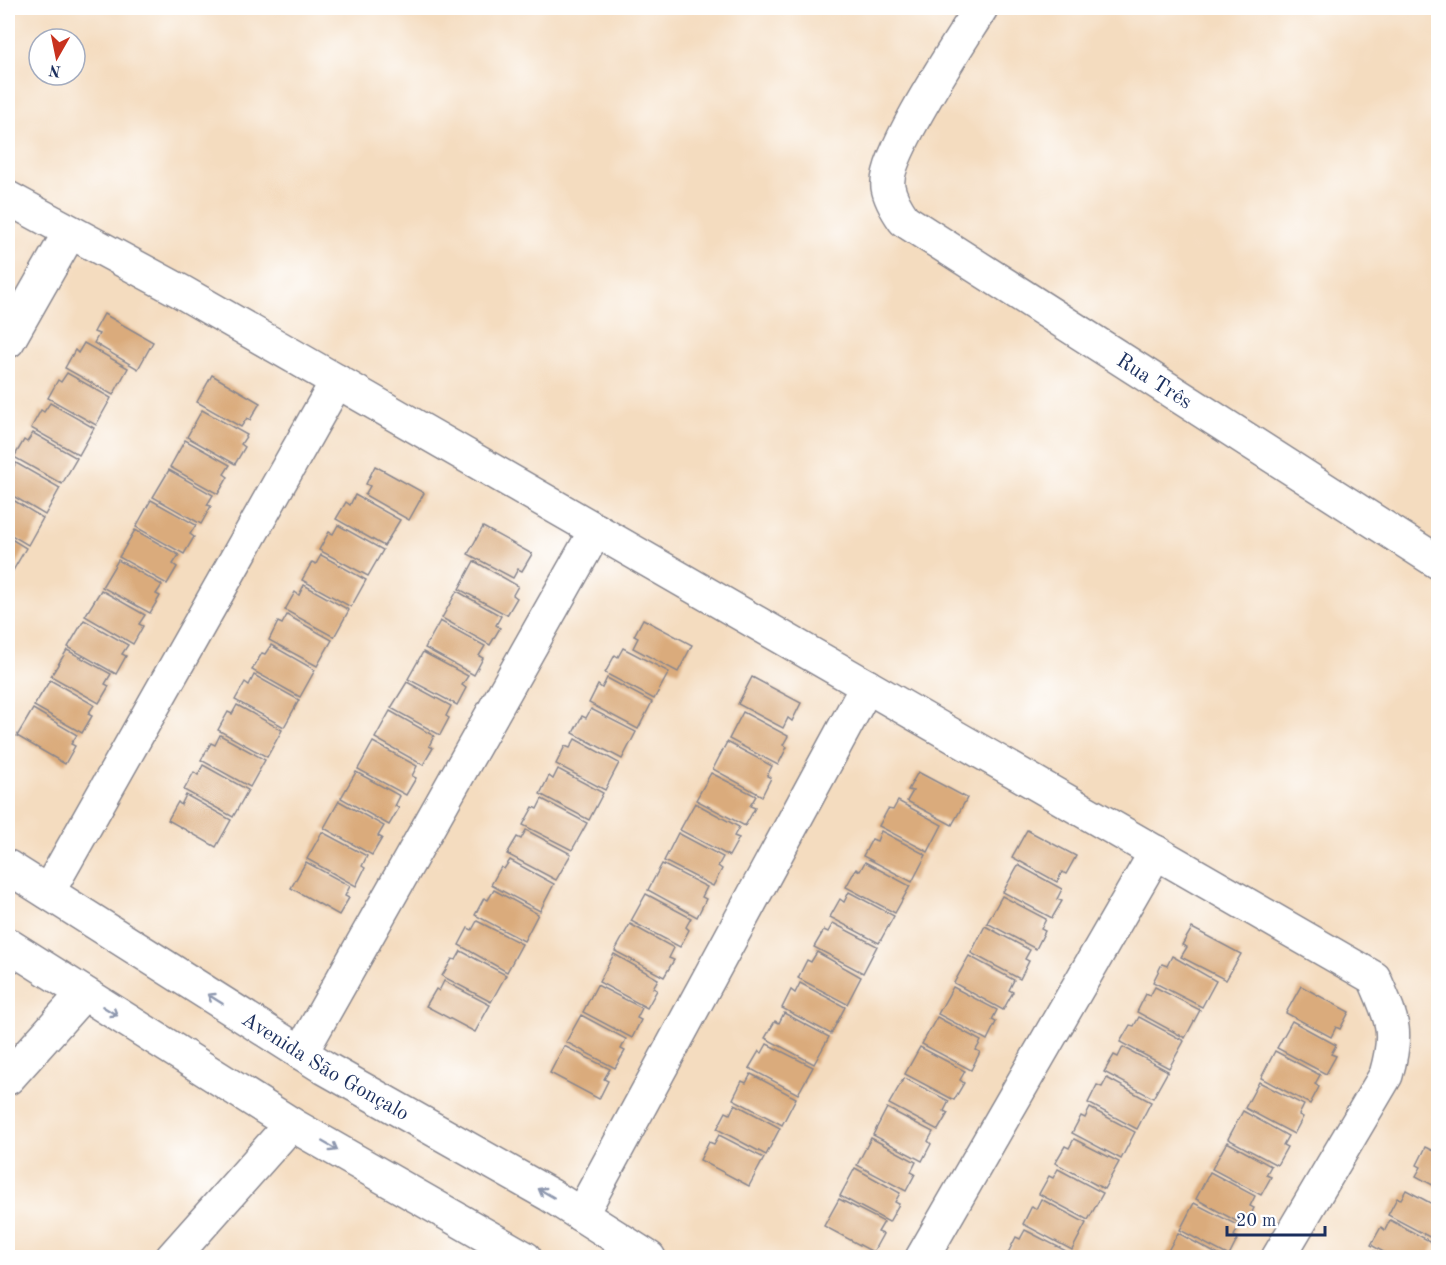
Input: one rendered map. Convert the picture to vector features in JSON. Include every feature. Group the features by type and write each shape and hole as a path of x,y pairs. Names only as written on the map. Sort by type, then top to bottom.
{"street":[{"name":"Rua Três","path":"981,8 889,168 887,186 896,209 904,220 1438,562"},
{"path":"8,198 182,292 1374,978 1391,1017 1395,1045 1386,1075 1278,1257"},
{"path":"8,341 70,232"},
{"path":"48,892 337,381"},
{"path":"301,1053 597,531"},
{"path":"581,1215 867,686"},
{"path":"922,1257 1156,852"},
{"name":"Avenida São Gonçalo","path":"8,867 301,1053 581,1215 649,1257"},
{"path":"8,945 291,1124 517,1256"},
{"path":"8,1078 83,994"},
{"path":"172,1257 291,1124"}],"building":[{"path":"104,314 153,342 138,369 94,343 99,334 94,332"},
{"path":"84,343 128,368 113,395 65,368 75,350 78,353"},
{"path":"67,373 111,398 96,425 48,398 58,380 61,382"},
{"path":"212,375 260,403 250,420 247,418 241,427 197,402"},
{"path":"50,403 94,428 79,455 31,428 41,410 44,412"},
{"path":"202,410 247,435 241,444 245,447 235,464 187,437"},
{"path":"33,433 77,458 62,484 14,457 24,440 27,442"},
{"path":"185,440 230,465 224,474 228,477 218,494 170,467"},
{"path":"16,463 60,488 45,515 8,493 8,471 10,472"},
{"path":"375,466 424,493 409,520 365,495 370,486 366,484"},
{"path":"169,470 213,495 207,505 211,506 201,524 153,497"},
{"path":"355,495 400,520 384,546 336,519 346,502 350,505"},
{"path":"8,497 43,518 28,545 8,533"},
{"path":"151,500 196,525 190,534 194,537 184,554 136,527"},
{"path":"338,525 383,550 368,576 319,550 329,532 333,534"},
{"path":"483,527 532,554 522,571 518,569 513,578 468,554"},
{"path":"135,530 179,555 173,564 177,567 167,584 119,557"},
{"path":"8,537 26,548 11,574 8,572"},
{"path":"321,555 366,580 351,607 302,580 312,562 316,564"},
{"path":"118,560 162,585 156,594 160,596 150,613 102,587"},
{"path":"474,561 518,586 513,595 517,598 507,615 459,589"},
{"path":"304,585 349,610 334,637 285,610 295,592 299,595"},
{"path":"101,590 145,615 139,624 143,626 133,644 85,616"},
{"path":"457,591 501,616 496,625 500,628 490,645 442,618"},
{"path":"287,615 332,640 317,666 269,640 278,622 282,624"},
{"path":"643,619 692,645 678,672 633,648 638,638 634,636"},
{"path":"84,620 128,645 122,654 126,656 116,674 68,647"},
{"path":"440,621 485,646 479,656 483,658 474,675 425,648"},
{"path":"271,645 315,670 300,697 252,670 262,653 265,654"},
{"path":"623,648 669,672 654,699 605,673 615,655 618,657"},
{"path":"67,650 111,674 105,684 109,686 99,703 51,676"},
{"path":"423,652 468,676 462,685 466,688 457,705 408,679"},
{"path":"254,675 299,700 284,727 235,700 245,682 249,685"},
{"path":"752,677 801,703 792,721 788,718 783,728 738,704"},
{"path":"607,678 652,702 638,729 589,703 598,685 602,688"},
{"path":"50,680 94,705 88,714 92,716 82,733 34,706"},
{"path":"407,682 451,706 446,716 449,718 440,735 391,708"},
{"path":"237,705 282,730 267,757 218,730 228,712 232,714"},
{"path":"33,709 77,735 71,744 75,746 65,764 17,736"},
{"path":"591,709 636,732 622,759 573,733 582,716 586,718"},
{"path":"390,711 434,736 429,746 433,748 423,765 375,738"},
{"path":"743,712 788,736 783,745 787,747 778,765 729,739"},
{"path":"220,735 265,760 250,787 201,760 211,743 215,745"},
{"path":"575,739 619,763 605,790 556,764 565,746 570,748"},
{"path":"373,742 417,766 412,776 416,778 406,795 358,769"},
{"path":"727,742 772,766 767,776 771,778 762,796 713,769"},
{"path":"203,765 248,790 233,817 184,790 194,772 198,775"},
{"path":"558,769 603,793 589,820 540,794 549,776 553,779"},
{"path":"356,772 400,796 395,806 399,808 389,825 341,798"},
{"path":"918,772 967,798 952,825 907,801 913,791 908,790"},
{"path":"711,773 756,796 750,806 755,808 745,826 696,800"},
{"path":"186,795 231,820 216,847 168,820 178,802 181,805"},
{"path":"542,799 587,823 572,850 523,825 533,807 537,809"},
{"path":"339,801 384,826 378,836 382,838 372,855 324,828"},
{"path":"898,801 942,825 928,852 879,826 888,809 893,810"},
{"path":"695,803 739,827 734,836 739,838 729,856 680,830"},
{"path":"526,830 571,854 556,880 507,854 517,837 521,839"},
{"path":"1027,830 1076,856 1066,874 1062,872 1057,882 1012,857"},
{"path":"881,831 926,855 912,882 863,856 872,839 877,841"},
{"path":"322,832 367,856 362,866 365,868 356,886 307,859"},
{"path":"678,833 723,857 718,866 722,869 713,886 664,861"},
{"path":"510,860 554,884 540,911 491,885 501,867 504,869"},
{"path":"306,862 350,886 345,896 349,898 339,915 291,888"},
{"path":"865,862 910,886 895,913 846,887 856,869 860,871"},
{"path":"662,864 707,887 702,897 706,899 697,917 648,890"},
{"path":"1018,865 1062,889 1057,899 1062,901 1052,918 1003,892"},
{"path":"494,890 538,914 524,941 475,915 484,898 488,900"},
{"path":"849,892 894,916 879,943 830,917 840,899 844,902"},
{"path":"646,894 691,918 686,927 689,930 680,947 631,921"},
{"path":"1002,896 1046,919 1041,929 1045,931 1036,949 987,923"},
{"path":"477,921 522,944 507,972 459,945 468,928 472,930"},
{"path":"833,923 877,946 863,973 814,947 824,930 828,932"},
{"path":"630,924 674,948 669,958 674,960 664,977 615,951"},
{"path":"985,926 1030,950 1025,959 1029,961 1020,979 971,953"},
{"path":"1192,928 1241,954 1226,980 1181,957 1187,947 1182,945"},
{"path":"461,951 506,975 491,1002 442,976 452,959 456,960"},
{"path":"817,952 861,977 847,1004 798,978 807,960 811,962"},
{"path":"614,954 658,979 653,988 657,990 647,1008 599,982"},
{"path":"969,956 1014,980 1009,990 1013,992 1003,1010 954,983"},
{"path":"1172,956 1216,981 1202,1007 1153,982 1162,964 1167,966"},
{"path":"444,981 490,1005 475,1032 426,1006 436,989 439,991"},
{"path":"800,983 845,1007 831,1034 782,1008 791,990 795,993"},
{"path":"597,985 642,1008 637,1018 641,1020 632,1038 583,1012"},
{"path":"1301,986 1349,1012 1340,1029 1336,1027 1331,1037 1286,1013"},
{"path":"953,987 997,1010 992,1020 996,1022 987,1040 938,1014"},
{"path":"1155,987 1200,1010 1185,1038 1137,1012 1146,994 1150,996"},
{"path":"784,1013 829,1037 814,1064 765,1038 775,1021 779,1023"},
{"path":"581,1015 626,1039 621,1049 625,1051 615,1068 566,1042"},
{"path":"937,1017 981,1041 976,1050 980,1052 971,1070 922,1044"},
{"path":"1139,1017 1184,1041 1169,1068 1120,1042 1130,1025 1134,1026"},
{"path":"1292,1021 1336,1045 1331,1054 1336,1056 1326,1074 1277,1048"},
{"path":"767,1044 813,1067 798,1094 749,1068 759,1051 762,1053"},
{"path":"564,1046 610,1069 604,1079 608,1081 599,1099 550,1073"},
{"path":"920,1047 965,1071 960,1080 964,1083 954,1100 905,1074"},
{"path":"1123,1047 1168,1071 1153,1098 1104,1072 1114,1055 1118,1057"},
{"path":"1275,1051 1320,1075 1315,1084 1319,1087 1310,1104 1261,1078"},
{"path":"751,1074 796,1098 782,1125 733,1099 742,1081 746,1083"},
{"path":"904,1078 949,1101 944,1111 948,1113 938,1130 889,1104"},
{"path":"1107,1078 1151,1102 1137,1129 1088,1103 1097,1085 1102,1087"},
{"path":"1259,1082 1304,1105 1299,1115 1303,1117 1294,1134 1245,1108"},
{"path":"735,1104 780,1128 766,1155 717,1129 726,1112 730,1114"},
{"path":"887,1108 933,1132 928,1141 931,1144 922,1161 873,1135"},
{"path":"1090,1108 1135,1132 1121,1159 1072,1133 1081,1116 1085,1118"},
{"path":"1243,1111 1288,1136 1283,1145 1287,1147 1277,1165 1228,1139"},
{"path":"719,1135 764,1158 749,1186 700,1160 709,1142 714,1144"},
{"path":"871,1138 916,1162 911,1172 915,1174 906,1191 857,1165"},
{"path":"1074,1139 1119,1162 1104,1189 1055,1163 1065,1146 1069,1148"},
{"path":"1227,1142 1271,1166 1266,1175 1271,1177 1261,1195 1212,1169"},
{"path":"1426,1147 1438,1153 1438,1188 1416,1176 1421,1167 1417,1165"},
{"path":"855,1168 900,1193 895,1202 899,1204 889,1222 840,1196"},
{"path":"1058,1169 1103,1193 1088,1220 1039,1194 1049,1176 1053,1178"},
{"path":"1210,1172 1255,1196 1250,1206 1254,1208 1245,1226 1196,1199"},
{"path":"1406,1190 1438,1207 1437,1241 1388,1215 1397,1198 1401,1199"},
{"path":"839,1199 884,1222 878,1232 883,1234 873,1252 824,1226"},
{"path":"1041,1199 1086,1223 1072,1250 1023,1224 1032,1206 1036,1209"},
{"path":"1194,1203 1239,1226 1234,1236 1238,1238 1229,1256 1180,1230"},
{"path":"1390,1220 1435,1244 1427,1258 1394,1258 1371,1245 1381,1227 1385,1230"},
{"path":"1025,1230 1070,1253 1068,1258 1012,1258 1007,1255 1016,1237 1020,1239"},
{"path":"1178,1233 1224,1258 1164,1258"},
{"path":"1374,1251 1387,1258 1370,1258"}]}
